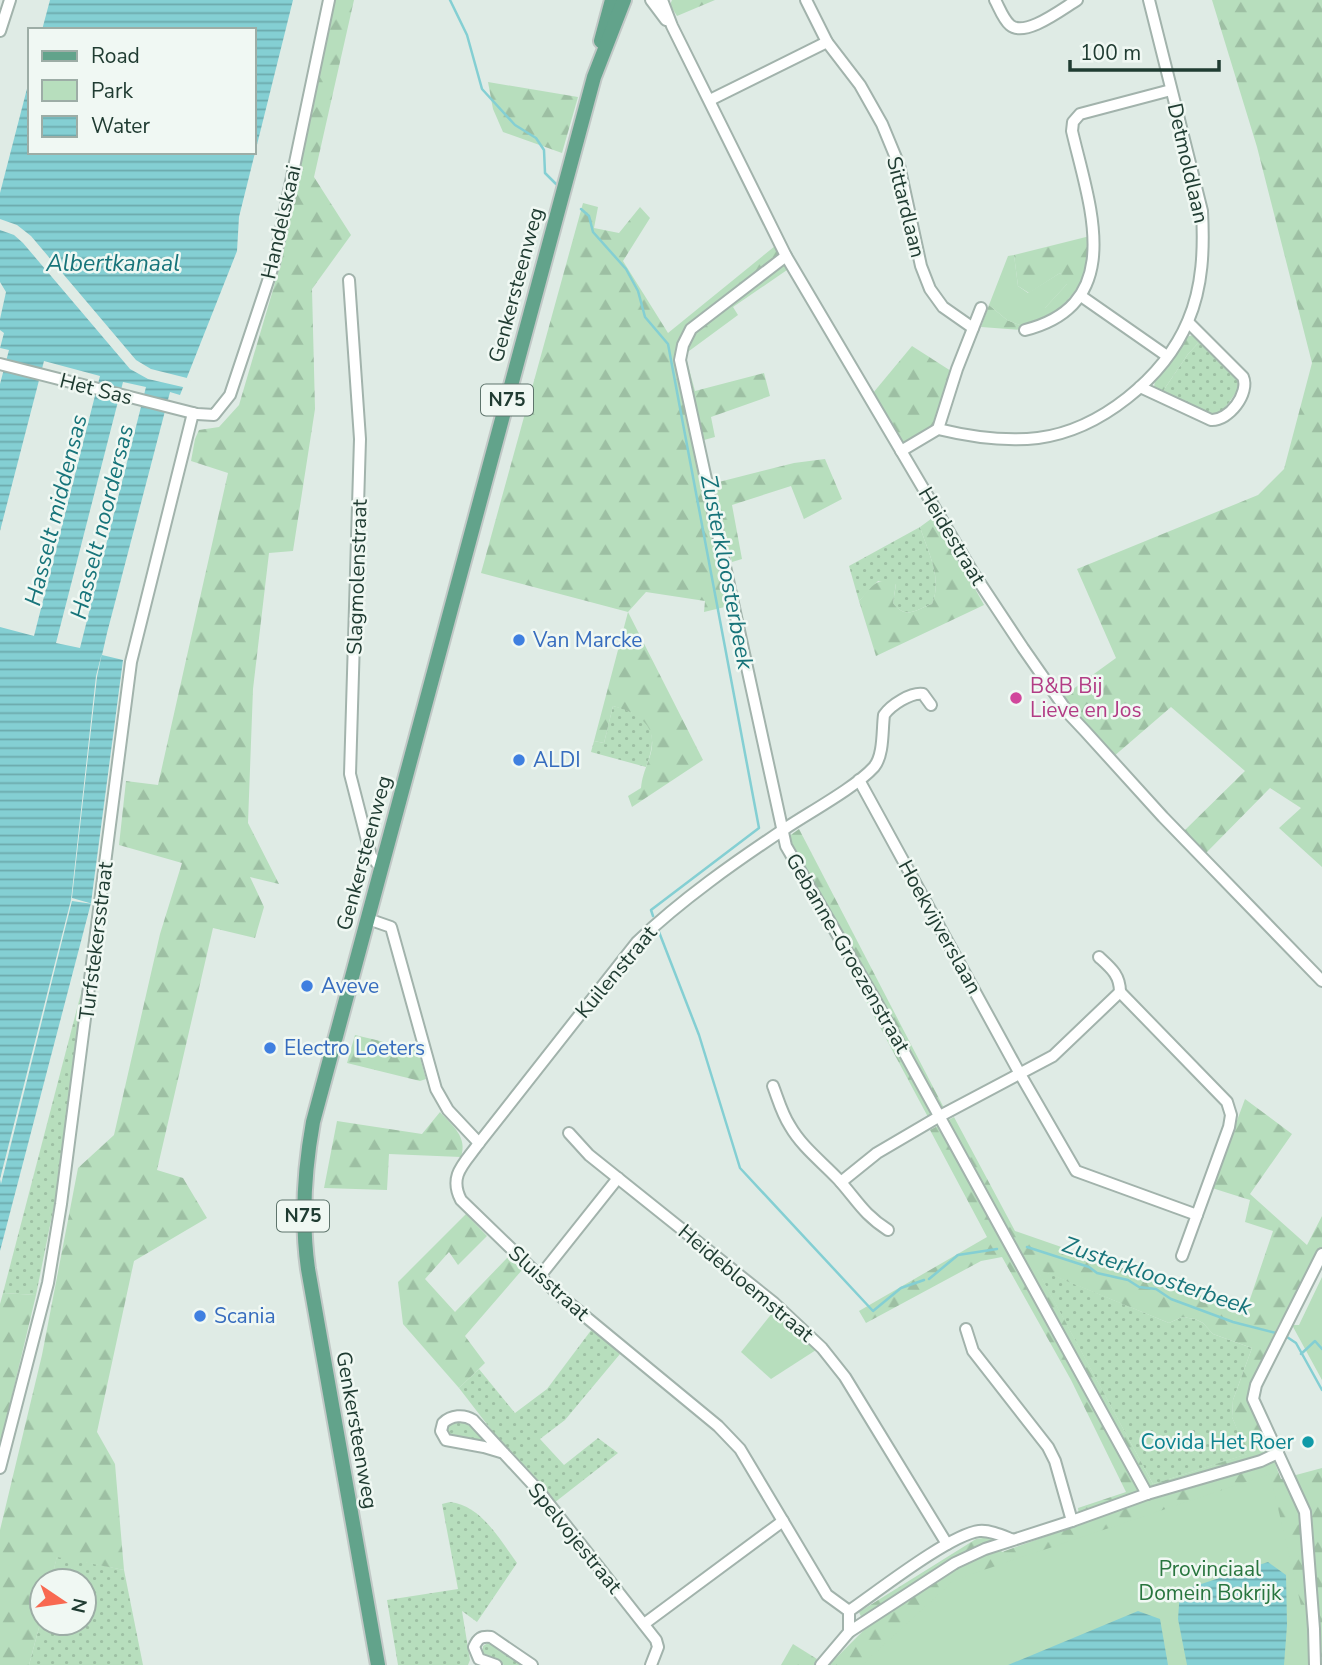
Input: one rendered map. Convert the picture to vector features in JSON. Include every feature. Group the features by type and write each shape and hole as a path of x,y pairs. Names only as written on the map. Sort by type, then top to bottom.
{"main road":[{"name":"Genkersteenweg","path":"378,1665 308,1269 303,1223 304,1173 313,1122 598,63 612,0"},
{"name":"Genkersteenweg","path":"598,63 624,0"}],"street":[{"path":"0,31 10,0"},
{"name":"Handelskaai","path":"193,413 214,415 230,395 265,293 282,229 329,0"},
{"name":"Heidestraat","path":"650,0 672,26"},
{"name":"Heidestraat","path":"662,0 672,26 786,256 972,571 1069,714 1163,817 1322,981"},
{"name":"Sittardlaan","path":"806,0 827,42 860,85 890,145 899,166 920,267 930,289 943,307 973,328"},
{"path":"995,0 1009,24 1019,29 1030,27 1077,0"},
{"name":"Detmoldlaan","path":"938,429 975,438 1004,440 1039,438 1082,425 1114,409 1140,387 1167,356 1188,322 1199,287 1204,246 1202,211 1149,0"},
{"path":"710,100 827,42"},
{"path":"1025,330 1053,320 1081,296 1092,269 1095,232 1072,131 1073,122 1080,114 1171,90"},
{"name":"Gebanne-Groezenstraat","path":"786,256 691,329 683,345 680,360 786,846 940,1115 1147,1493"},
{"name":"Slagmolenstraat","path":"349,280 360,439 350,774 371,856 381,867"},
{"path":"1081,296 1167,356"},
{"path":"901,452 938,429 957,369 981,308"},
{"path":"1140,387 1211,420 1220,421 1228,415 1244,393 1246,384 1243,377 1188,322"},
{"path":"1038,327 1042,339"},
{"name":"Het Sas","path":"0,364 193,413"},
{"name":"Turfstekersstraat","path":"0,1468 48,1283 61,1204 131,662 193,413"},
{"path":"782,831 875,766 879,758 884,715 888,710 916,693 923,694 930,705"},
{"name":"Hoekvijverslaan","path":"859,779 1076,1171 1196,1215"},
{"name":"Kuilenstraat","path":"479,1143 638,942 663,917 782,831"},
{"path":"368,919 390,927 436,1089 448,1110 479,1143"},
{"path":"841,1182 877,1153 940,1115 1053,1056 1120,992 1120,982 1116,974 1099,957"},
{"path":"1120,992 1227,1102 1231,1115 1182,1256"},
{"path":"773,1086 788,1124 798,1138 841,1182 854,1201 875,1222 888,1230"},
{"name":"Heidebloemstraat","path":"569,1133 590,1155 792,1318 822,1348 845,1377 947,1544"},
{"name":"Sluisstraat","path":"479,1143 456,1175 454,1188 460,1200 540,1276 718,1426 740,1449 827,1595 849,1611"},
{"path":"540,1276 618,1178"},
{"path":"1315,1665 1305,1512 1253,1399 1256,1385 1322,1254"},
{"path":"966,1329 972,1351 1048,1447 1055,1461 1072,1521"},
{"name":"Spelvojestraat","path":"504,1453 449,1441 441,1432 443,1423 451,1418 469,1417 504,1453 538,1490 644,1624 658,1647 651,1665"},
{"path":"821,1665 849,1632 955,1563 1011,1539 1072,1521 1147,1493 1261,1461 1278,1453"},
{"path":"644,1624 783,1521"},
{"path":"849,1632 849,1611 947,1544 979,1531 998,1533 1011,1539"},
{"path":"496,1665 479,1659 474,1647 483,1636 491,1637 532,1665"}],"green space":[{"path":"333,0 354,0 314,177 351,235 312,289 315,409 293,551 269,553 253,689 248,823 279,884 250,877 264,907 255,938 213,928 157,1170 183,1178 207,1218 134,1261 97,1432 115,1464 124,1570 57,1557 54,1567 28,1567 28,1637 36,1637 29,1665 0,1665 0,1530 42,1355 78,1168 114,1135 160,934 182,863 119,845 126,781 158,785 228,473 191,461 195,439 199,430 219,427 239,405 280,266"},
{"path":"672,0 715,0 677,16 670,5"},
{"path":"1212,0 1322,0 1322,867 1279,828 1301,808 1270,788 1206,853 1184,831 1245,771 1171,707 1113,757 1062,697 1116,658 1077,569 1258,495 1284,469 1312,363 1257,147"},
{"path":"488,82 578,97 562,153 503,132 493,109"},
{"path":"583,203 598,207 594,228 619,233 640,207 650,218 623,261 668,333 775,246 787,270 733,307 738,315 685,354 695,391 764,373 770,396 711,417 715,437 693,443 729,606 704,612 705,601 646,592 628,612 481,573"},
{"path":"1090,236 1084,271 1077,289 1051,315 1044,309 1067,284 1060,273 1029,293 1018,286 1014,255"},
{"path":"1014,255 1018,286 1028,293 1060,273 1068,283 1045,308 1051,315 1022,326 1007,320 989,305 1008,256"},
{"path":"989,305 1007,320 1022,326 1022,330 981,327"},
{"path":"1193,335 1201,340 1188,354 1161,394 1154,388 1155,379 1186,337"},
{"path":"1201,340 1242,384 1218,418 1161,394 1188,354"},
{"path":"912,346 951,371 932,428 903,443 873,393"},
{"path":"825,459 842,499 804,519 791,486 732,505 742,559 732,562 711,484 794,463"},
{"path":"935,516 984,605 876,656 859,601 875,584 889,581 896,583 893,603 902,611 911,612 932,604 935,575 920,527"},
{"path":"920,527 935,575 932,604 911,612 902,611 893,603 896,584 878,581 859,601 849,566"},
{"path":"628,612 703,760 632,807 628,796 641,788 652,746 652,737 645,722 613,706 604,743 594,741"},
{"path":"613,706 636,715 649,726 652,743 646,767 591,752 594,741 604,743"},
{"path":"799,829 944,1108 928,1117 781,842"},
{"path":"86,974 59,1181 36,1295 3,1293"},
{"path":"355,1035 418,1050 426,1079 420,1081 347,1063"},
{"path":"1245,1099 1292,1134 1250,1194 1307,1245 1322,1216 1322,1247 1312,1270 1279,1324 1251,1384 1252,1404 1281,1479 1322,1468 1322,1665 829,1665 866,1628 859,1612 976,1539 990,1537 1002,1552 1080,1524 1078,1508 1126,1492 1071,1380 1002,1257 981,1261 866,1323 859,1311 987,1237 930,1130 954,1117 1015,1231 1246,1311 1273,1231 1245,1222 1250,1200 1212,1188","holes":["1037,1269 1169,1323 1182,1317 1195,1319 1213,1334 1252,1348 1233,1400 1232,1417 1247,1454 1153,1484"]},
{"path":"440,1112 461,1137 461,1157 389,1154 387,1190 324,1188 337,1121 422,1134"},
{"path":"466,1214 487,1236 458,1265 449,1252 425,1279 455,1312 508,1257 522,1270 465,1336 485,1363 459,1388 403,1324 398,1282"},
{"path":"1036,1268 1169,1323 1182,1317 1195,1319 1213,1334 1252,1348 1233,1400 1232,1417 1248,1454 1153,1484"},
{"path":"1322,1277 1322,1380 1292,1325 1299,1325"},
{"path":"3,1293 36,1295 0,1446 0,1304"},
{"path":"773,1312 816,1350 771,1379 741,1352"},
{"path":"592,1329 620,1354 565,1420 540,1439 564,1465 598,1438 618,1453 554,1503 541,1483 496,1436 459,1388 479,1369 515,1413 547,1389"},
{"path":"467,1420 486,1440 484,1442 454,1438 447,1434 446,1427 450,1422"},
{"name":"Provinciaal Domein Bokrijk","path":"1270,1474 1315,1665 862,1665 954,1580"},
{"path":"450,1502 471,1510 489,1525 517,1563 477,1622 462,1611 470,1660 468,1665 398,1665 387,1600 458,1589 442,1504"},
{"path":"57,1556 124,1570 143,1665 29,1665 36,1637 98,1637 98,1567 54,1567"},
{"path":"491,1641 528,1665 504,1665 484,1658 483,1646"},
{"path":"793,1644 817,1659 814,1665 781,1665"}],"water":[{"name":"Albertkanaal","path":"50,0 293,0 256,149 256,28 43,28"},
{"name":"Albertkanaal","path":"28,85 28,154 255,154 239,217 237,251 180,395 170,392 107,633 102,655 123,660 91,903 0,1251 0,627 34,636 100,376 44,361 0,531 0,384 9,350 0,348 4,333 0,330 0,319 6,292 0,282 0,193","holes":["123,382 146,387 80,648 56,643"]},
{"path":"1268,1562 1286,1575 1287,1625 1284,1665 1187,1665 1178,1619 1180,1591"},
{"path":"1138,1611 1160,1619 1168,1665 1008,1665"}],"pier":[{"path":"0,219 17,225 31,236 136,360 151,369 191,379 187,388 148,379 130,369 23,243 14,235 0,230"},
{"path":"102,653 72,898 93,904 72,901 1,1184 0,1179 71,900 96,676"}],"waterway":[{"name":"Zusterkloosterbeek","path":"450,0 467,35 482,89 515,125 536,138 544,150 545,173 556,184"},
{"name":"Zusterkloosterbeek","path":"581,209 589,216 593,232 626,269 638,291 645,317 668,344 759,828 651,910 653,916"},
{"name":"Zusterkloosterbeek","path":"659,932 699,1035 740,1168 873,1311 901,1288 924,1280"},
{"name":"Zusterkloosterbeek","path":"1027,1247 1089,1267 1097,1273 1128,1280 1139,1287 1156,1289 1171,1299 1233,1322 1276,1333"},
{"name":"Zusterkloosterbeek","path":"929,1279 958,1255 997,1249"},
{"name":"Zusterkloosterbeek","path":"1287,1337 1296,1343 1322,1390"},
{"path":"1301,1354 1315,1341 1322,1349"}],"place":[{"name":"Van Marcke","path":"519,640"},
{"name":"B&B Bij Lieve en Jos","path":"1016,698"},
{"name":"ALDI","path":"519,760"},
{"name":"Aveve","path":"307,986"},
{"name":"Electro Loeters","path":"270,1048"},
{"name":"Scania","path":"200,1316"},
{"name":"Covida Het Roer","path":"1308,1442"}],"water label":[{"name":"Hasselt middensas","path":"56,510"},
{"name":"Hasselt noordersas","path":"102,522"}]}
